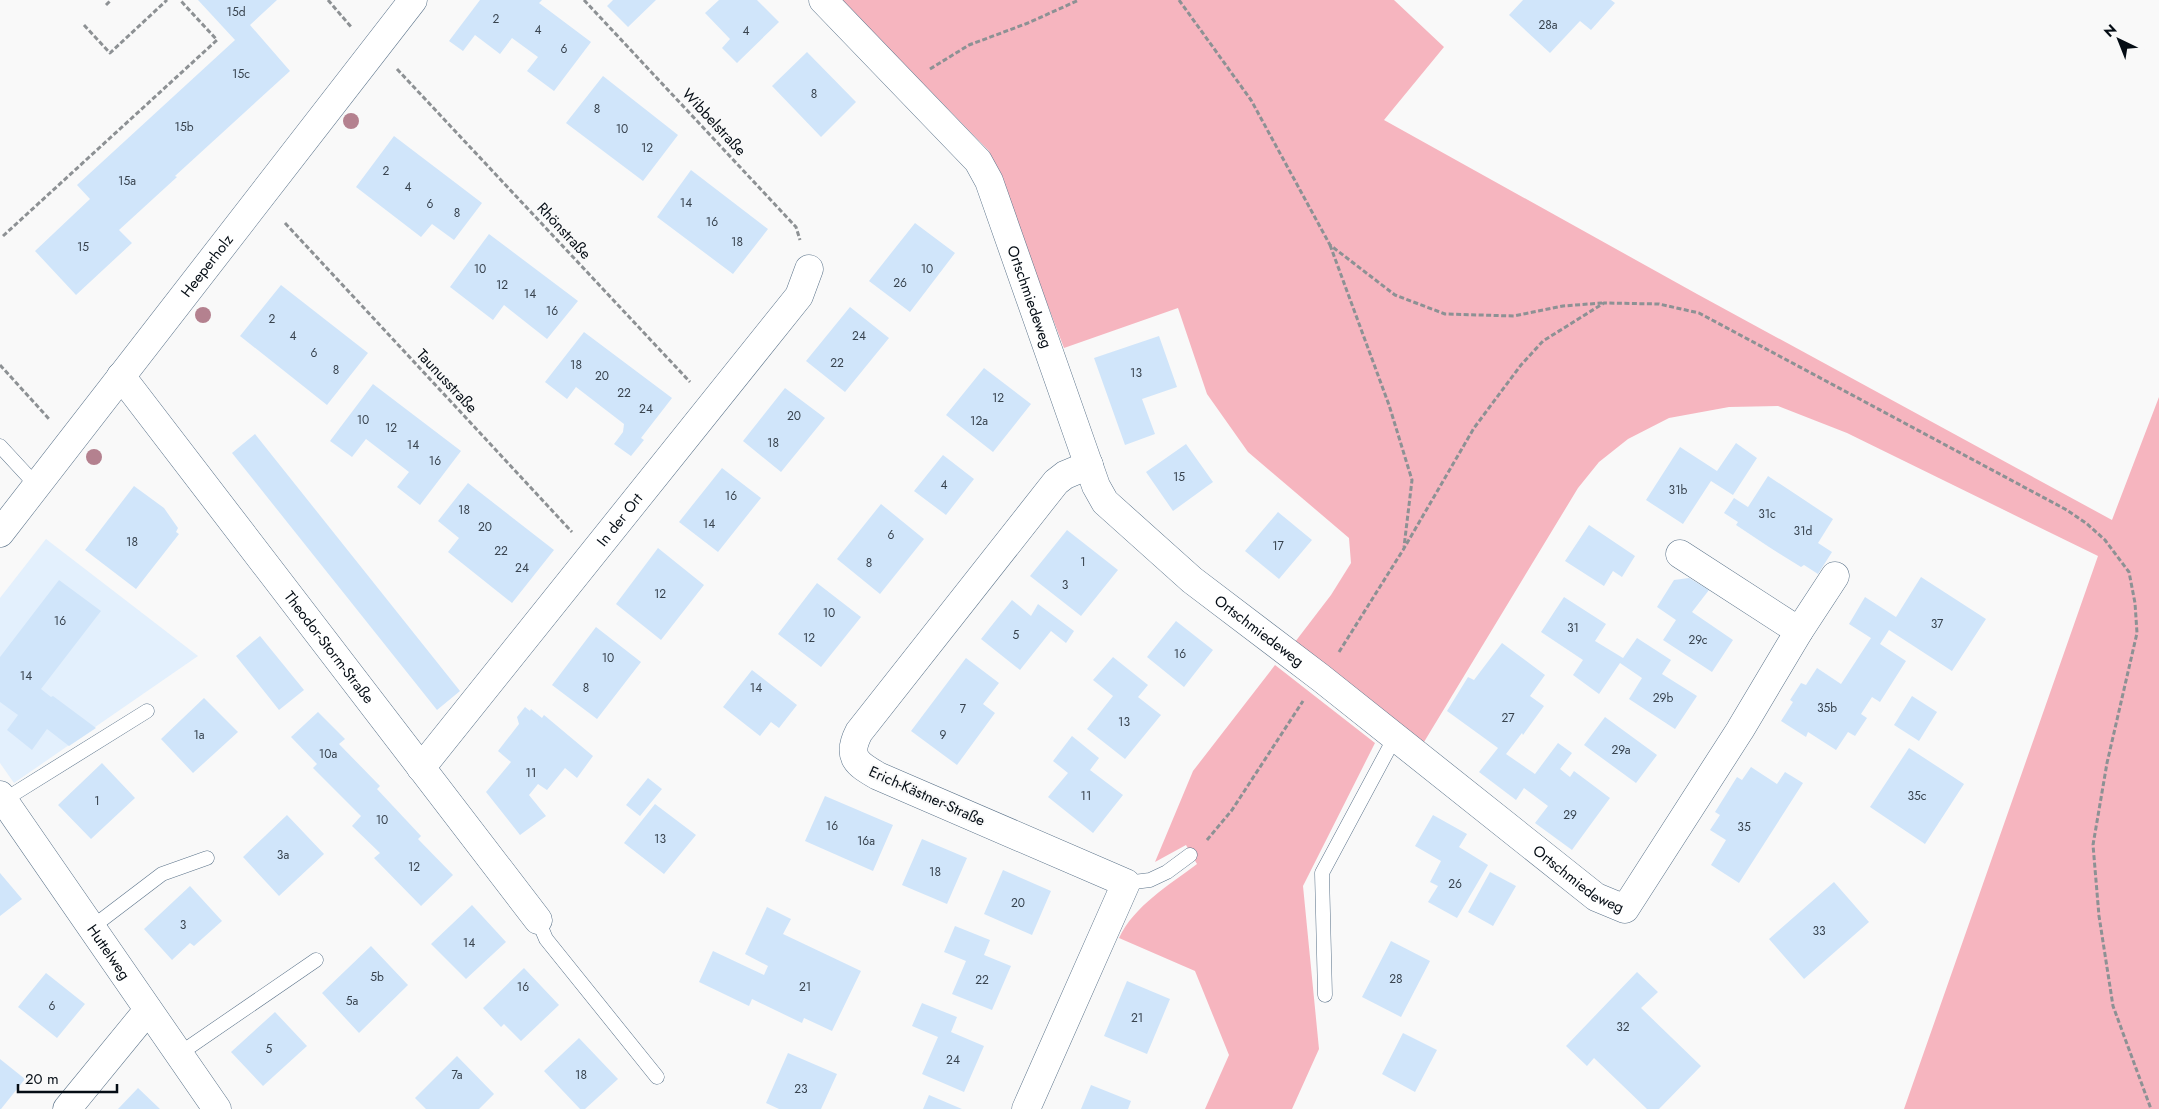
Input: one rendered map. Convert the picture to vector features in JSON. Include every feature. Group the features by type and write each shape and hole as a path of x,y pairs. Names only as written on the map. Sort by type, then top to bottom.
{"street":[{"name":"Heeperholz","path":"0,533 412,0"},
{"name":"Ortschmiedeweg","path":"823,0 978,160 989,181 1096,486 1105,502 1192,580 1321,678 1596,898 1625,909 1740,730 1799,631 1835,576"},
{"name":"In der Ort","path":"421,768 799,296 810,269"},
{"name":"Theodor-Storm-Straße","path":"121,376 538,920"},
{"name":"Erich-Kästner-Straße","path":"1089,465 1065,475 1056,482 859,732 854,743 854,753 857,762 878,776 1126,883"},
{"path":"1680,554 1799,631"},
{"name":"Huttelweg","path":"2,798 217,1109"},
{"path":"1026,1109 1126,883"},
{"path":"66,1109 148,1010"}],"lane":[{"path":"0,446 36,486"},
{"path":"2,798 147,711"},
{"path":"1325,995 1322,873 1395,737"},
{"path":"1126,883 1150,880 1166,872 1190,855"},
{"path":"92,928 162,874 207,858"},
{"path":"538,920 546,939 657,1077"},
{"path":"179,1054 316,960"}],"path":[{"path":"106,5 112,0"},
{"path":"84,25 110,53 167,0"},
{"path":"3,236 217,40 180,0"},
{"path":"328,0 355,32 374,50"},
{"name":"Wibbelstraße","path":"584,0 796,227 810,269"},
{"path":"908,88 923,74 969,45 1028,23 1079,0"},
{"path":"1179,0 1251,100 1330,245 1389,405 1412,480 1403,550"},
{"name":"Rhönstraße","path":"400,72 711,404"},
{"name":"Taunusstraße","path":"285,223 592,554"},
{"path":"1330,245 1396,295 1445,314 1514,316 1563,306 1604,303"},
{"path":"0,365 70,442"},
{"path":"1190,855 1211,836 1232,810 1306,696 1321,678"}],"shaded area":[{"path":"841,0 1394,0 1444,47 1384,120 1697,294 2112,520 2159,397 2159,1109 1904,1109 2098,556 1847,433 1778,406 1729,407 1669,418 1628,439 1599,462 1578,488 1424,742 1295,642 1331,595 1351,563 1349,538 1248,452 1207,394 1178,308 1064,348 989,151"},
{"path":"46,539 198,656 14,783 0,763 0,598"},
{"path":"1275,665 1375,743 1303,886 1319,1049 1292,1109 1205,1109 1229,1055 1195,971 1119,938 1126,926 1143,906 1197,864 1186,845 1155,862 1193,771"}],"building":[{"path":"198,0 277,0 250,25 290,71 119,230 132,243 76,295 35,251 90,199 77,185 235,40"},
{"path":"480,0 542,0 539,3 591,42 554,91 527,71 538,57 512,38 500,54 475,35 463,51 449,41"},
{"path":"613,0 656,0 628,27 607,6"},
{"path":"719,0 757,0 779,22 737,63 722,48 730,39 705,13"},
{"path":"1523,0 1611,0 1615,3 1591,30 1580,21 1550,53 1509,15"},
{"path":"807,52 856,102 821,137 772,86"},
{"path":"603,76 678,135 643,181 566,123"},
{"path":"394,136 482,203 454,240 432,224 421,237 356,187"},
{"path":"691,170 768,229 733,274 657,217"},
{"path":"915,223 955,253 910,312 869,281"},
{"path":"489,234 578,301 547,339 504,305 493,320 450,287"},
{"path":"281,285 368,353 327,405 240,336"},
{"path":"850,307 889,338 845,392 806,361"},
{"path":"584,332 672,398 641,438 644,440 631,456 614,444 623,432 624,424 576,387 567,399 545,382"},
{"path":"1159,336 1177,387 1142,399 1155,434 1125,445 1094,358"},
{"path":"984,368 1031,404 993,452 946,415"},
{"path":"373,384 461,451 420,505 397,487 409,472 366,439 352,457 330,441"},
{"path":"785,388 825,418 781,472 743,441"},
{"path":"255,434 460,691 437,710 232,453"},
{"path":"1736,443 1757,458 1733,495 1711,481 1683,524 1646,500 1680,447 1717,471"},
{"path":"1186,444 1213,482 1173,511 1146,472"},
{"path":"943,455 974,479 946,515 914,491"},
{"path":"722,468 761,498 718,552 679,522"},
{"path":"1768,476 1833,519 1818,543 1832,552 1818,574 1804,565 1801,567 1769,547 1736,525 1738,522 1724,513 1734,498 1748,507"},
{"path":"468,483 554,550 512,603 448,552 459,538 438,521"},
{"path":"134,486 164,508 178,528 176,532 179,534 136,589 85,550"},
{"path":"881,504 924,539 880,594 837,559"},
{"path":"1278,512 1312,540 1279,579 1245,551"},
{"path":"1589,525 1635,556 1622,577 1613,571 1604,586 1565,561"},
{"path":"1067,530 1118,570 1081,616 1030,576"},
{"path":"658,548 704,585 661,640 616,604"},
{"path":"1921,577 1986,619 1952,671 1889,630 1880,644 1906,661 1880,702 1872,697 1861,714 1867,718 1855,736 1848,732 1836,750 1808,732 1806,737 1781,721 1793,702 1790,700 1801,683 1806,685 1817,668 1841,684 1871,638 1849,624 1865,597 1896,617"},
{"path":"1689,578 1709,590 1692,612 1733,640 1712,672 1663,640 1676,620 1657,607 1674,580"},
{"path":"59,580 101,611 41,689 96,728 69,746 47,729 32,750 7,730 18,715 0,702 0,657"},
{"path":"817,583 861,617 821,667 778,634"},
{"path":"1564,597 1606,624 1595,641 1623,658 1637,638 1671,660 1662,674 1697,696 1675,729 1629,699 1642,678 1620,663 1599,694 1573,675 1583,660 1541,632"},
{"path":"1012,600 1031,616 1038,604 1074,631 1066,643 1051,631 1020,670 981,639"},
{"path":"1176,621 1213,650 1184,687 1147,657"},
{"path":"596,627 641,662 597,719 552,685"},
{"path":"260,636 304,690 279,710 236,656"},
{"path":"1502,643 1545,675 1530,696 1544,706 1523,735 1522,733 1506,754 1535,774 1558,743 1572,753 1560,769 1570,777 1574,771 1610,798 1572,850 1535,823 1548,806 1524,788 1516,800 1479,772 1498,748 1447,711 1468,677 1474,680"},
{"path":"1113,657 1148,685 1138,697 1161,715 1125,759 1087,729 1113,696 1093,680"},
{"path":"966,658 999,683 983,704 995,713 957,765 911,731"},
{"path":"752,670 797,705 779,728 771,722 760,736 723,707"},
{"path":"1912,696 1937,712 1919,741 1894,725"},
{"path":"204,698 238,732 193,773 161,739"},
{"path":"525,707 530,711 531,709 542,718 544,715 593,756 577,778 565,768 547,790 538,784 529,795 546,816 520,835 486,792 511,762 498,751 519,724 517,717"},
{"path":"318,712 345,739 339,744 380,786 377,789 421,836 418,839 453,875 421,906 374,858 380,853 352,826 361,816 313,768 317,764 291,737"},
{"path":"1605,717 1657,755 1636,783 1584,745"},
{"path":"1072,736 1099,758 1090,770 1123,795 1093,833 1048,797 1068,773 1053,761"},
{"path":"1909,748 1964,784 1925,844 1870,807"},
{"path":"102,763 135,798 91,839 58,805"},
{"path":"1751,767 1777,784 1785,772 1803,783 1739,883 1711,865 1726,840 1710,830 1720,815 1715,812 1737,777 1742,780"},
{"path":"648,778 662,789 640,816 626,805"},
{"path":"825,796 893,825 873,871 805,841"},
{"path":"655,804 696,835 664,874 624,843"},
{"path":"287,815 324,854 279,896 243,857"},
{"path":"1433,815 1467,834 1459,847 1488,865 1457,918 1428,902 1438,886 1430,882 1441,861 1415,846"},
{"path":"922,839 967,858 947,904 902,885"},
{"path":"1003,870 1051,891 1032,935 984,914"},
{"path":"1490,872 1516,886 1493,926 1468,912"},
{"path":"0,873 22,899 0,916"},
{"path":"1834,882 1869,922 1804,979 1769,939"},
{"path":"190,886 222,921 194,946 190,943 172,960 144,929"},
{"path":"472,905 506,942 466,979 431,944"},
{"path":"767,907 791,919 783,934 861,971 832,1031 804,1018 802,1023 752,999 749,1006 699,982 713,951 764,975 768,966 745,954"},
{"path":"955,926 990,940 984,955 1011,966 992,1010 952,994 966,961 944,952"},
{"path":"1391,941 1430,961 1401,1017 1362,997"},
{"path":"371,946 408,985 359,1033 322,993"},
{"path":"524,968 559,1005 521,1041 504,1024 501,1027 483,1008"},
{"path":"1637,972 1658,992 1641,1008 1701,1066 1659,1109 1647,1109 1594,1058 1587,1066 1566,1046"},
{"path":"46,973 85,1004 57,1038 18,1007"},
{"path":"1127,981 1170,999 1147,1054 1104,1036"},
{"path":"922,1003 957,1017 951,1032 984,1046 964,1092 922,1074 938,1037 912,1026"},
{"path":"275,1012 307,1046 263,1086 231,1052"},
{"path":"1403,1033 1437,1050 1415,1092 1382,1074"},
{"path":"579,1038 618,1079 585,1109 580,1109 544,1071"},
{"path":"788,1053 837,1074 821,1109 779,1109 766,1103"},
{"path":"457,1056 494,1094 479,1109 426,1109 415,1098"},
{"path":"0,1059 25,1079 1,1109 0,1109"},
{"path":"1091,1085 1131,1101 1128,1109 1081,1109"},
{"path":"138,1088 160,1109 118,1109"},
{"path":"929,1095 962,1109 923,1109"}]}
